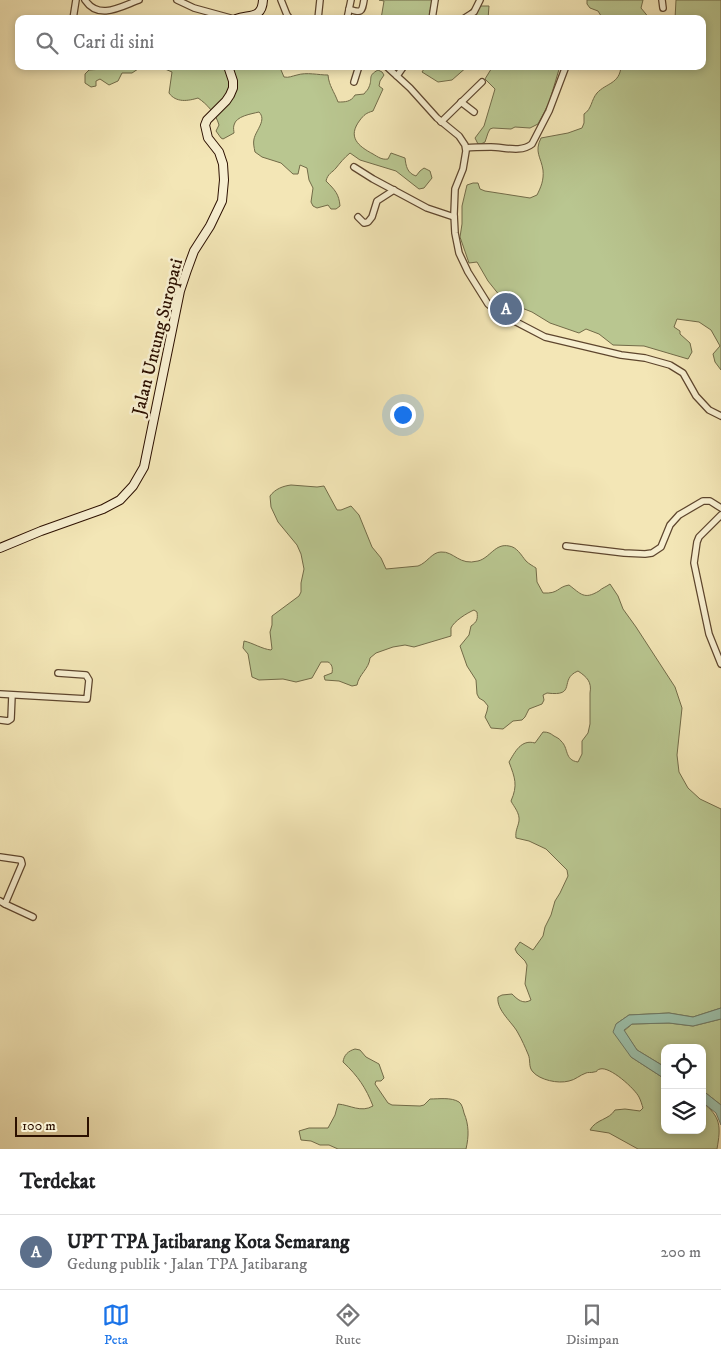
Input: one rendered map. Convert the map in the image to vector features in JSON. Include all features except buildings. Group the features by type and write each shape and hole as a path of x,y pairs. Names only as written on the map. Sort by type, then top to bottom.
{"main road":[{"path":"252,15 259,12 262,8 263,0"},
{"name":"Jalan Untung Suropati","path":"0,548 103,509 120,500 133,486 144,466 180,291 194,251 210,226 222,201 223,164 218,152 208,138 205,125 207,120 230,95 233,81 229,70"}],"street":[{"path":"74,15 76,0"},
{"path":"85,0 96,9 108,12 115,10 123,3 139,0"},
{"path":"179,0 194,8 220,15"},
{"path":"281,0 287,15"},
{"path":"318,15 320,0"},
{"path":"348,15 351,0"},
{"path":"349,9 361,11 364,0"},
{"path":"433,15 435,0"},
{"path":"469,15 474,12 480,0"},
{"path":"662,0 663,8"},
{"path":"354,82 358,70"},
{"path":"390,70 441,122 459,136 466,148 463,169 455,190 454,217 456,243 468,272 488,304 499,313 545,337 670,365 683,373 696,396 709,410 721,416"},
{"path":"397,76 401,70"},
{"path":"466,148 490,147 512,149 532,144 549,111 564,70"},
{"path":"441,122 482,82"},
{"path":"461,102 474,112"},
{"path":"354,167 427,208 454,217"},
{"path":"358,217 364,223 368,222 372,217 377,201 394,190"},
{"path":"566,546 624,554 652,553 661,547 670,525 679,515 703,501 710,501 721,508"},
{"path":"721,515 696,542 694,563 709,634 721,664"},
{"path":"0,694 87,699 89,680 86,675 58,673"},
{"path":"0,720 8,721 11,719 12,695"},
{"path":"0,858 21,860 22,862 2,902 33,916"}],"shaded area":[{"path":"379,0 439,0 430,10 429,15 382,15 384,1"},
{"path":"587,0 643,0 641,8 647,15 600,15 598,11 590,8"},
{"path":"676,0 721,0 721,370 715,362 713,354 720,346 711,330 699,322 677,319 674,327 690,343 692,352 688,359 644,346 613,345 599,334 586,329 579,333 550,323 532,312 504,301 488,281 477,262 469,263 460,237 462,206 467,185 478,183 480,189 485,191 530,198 537,195 543,177 538,151 541,138 568,133 582,128 584,114 589,110 595,96 615,80 620,70 706,70 706,15 675,15"},
{"path":"475,6 489,6 488,15 465,15"},
{"path":"89,70 136,70 132,73 122,73 118,81 109,85 100,79 96,81 96,86 91,87 85,83 85,74"},
{"path":"167,70 281,70 284,77 301,74 328,75 338,102 348,101 355,95 364,94 368,90 371,76 378,70 384,75 379,86 383,89 373,111 364,115 356,126 354,136 356,140 363,148 380,158 388,159 391,153 405,158 411,173 416,176 424,168 430,171 432,178 424,188 419,189 396,171 360,160 350,153 329,175 326,181 336,192 340,206 336,209 331,209 328,205 317,208 311,202 313,188 309,180 307,168 300,165 298,174 293,174 281,163 262,157 255,152 254,139 262,118 259,112 238,119 234,125 234,133 223,139 216,131 219,125 208,106 198,98 179,100 169,93 172,72"},
{"path":"423,70 463,70 452,80 438,82 422,72"},
{"path":"491,70 559,70 549,103 538,124 530,128 490,129 485,142 478,144 475,138 484,126 495,89 485,79"},
{"path":"285,486 324,486 337,510 351,506 359,515 372,547 381,558 386,569 418,566 438,552 446,552 466,562 478,561 500,547 509,546 517,550 526,561 536,568 537,582 543,593 552,592 569,585 583,595 590,595 610,584 618,596 623,609 675,687 682,708 677,755 679,772 688,788 700,799 721,809 721,1008 693,1017 669,1013 629,1015 616,1024 631,1057 661,1076 661,1134 706,1134 706,1105 713,1112 718,1122 717,1149 638,1149 609,1133 590,1130 615,1110 640,1111 643,1108 637,1093 616,1074 604,1069 587,1073 565,1082 550,1081 536,1075 531,1068 529,1056 521,1038 498,1002 498,997 512,994 523,1002 531,1000 525,984 527,965 515,949 520,942 533,950 543,936 555,901 568,876 567,870 546,849 529,841 516,838 519,818 511,801 515,782 509,762 519,747 530,742 535,743 543,732 549,733 560,740 571,759 578,762 582,754 582,741 588,733 590,724 590,686 588,680 578,671 569,678 565,690 556,694 547,693 543,695 544,700 542,704 529,709 522,720 513,721 503,729 491,728 485,717 488,706 477,694 476,680 467,666 460,646 469,635 471,626 477,620 477,612 474,610 464,615 455,623 451,628 451,636 414,647 405,645 376,653 370,658 357,685 352,686 339,681 325,680 324,676 332,673 332,666 328,662 321,662 312,678 296,682 283,679 259,680 252,677 248,654 243,648 244,641 271,650 270,632 272,616 299,596 301,592 304,569 301,554 297,545 278,522 271,507 270,496 274,491"},
{"path":"721,1008 721,1019 693,1026 669,1023 632,1024 624,1030 637,1050 661,1065 661,1076 631,1057 613,1032 616,1024 629,1015 669,1013 693,1017"},
{"path":"721,1019 721,1105 706,1093 706,1044 661,1044 661,1065 637,1050 624,1031 632,1024 669,1023 693,1026"},
{"path":"355,1049 360,1050 366,1057 379,1064 384,1078 381,1081 376,1081 375,1084 388,1103 392,1105 420,1106 430,1099 452,1099 460,1103 468,1126 466,1149 338,1149 329,1145 320,1145 311,1141 301,1140 299,1131 309,1128 328,1128 338,1104 360,1109 373,1106 361,1082 343,1062 344,1057"},
{"path":"706,1093 721,1105 721,1125 716,1113 706,1105"}],"place":[{"name":"UPT TPA Jatibarang Kota Semarang","path":"506,309"}]}
